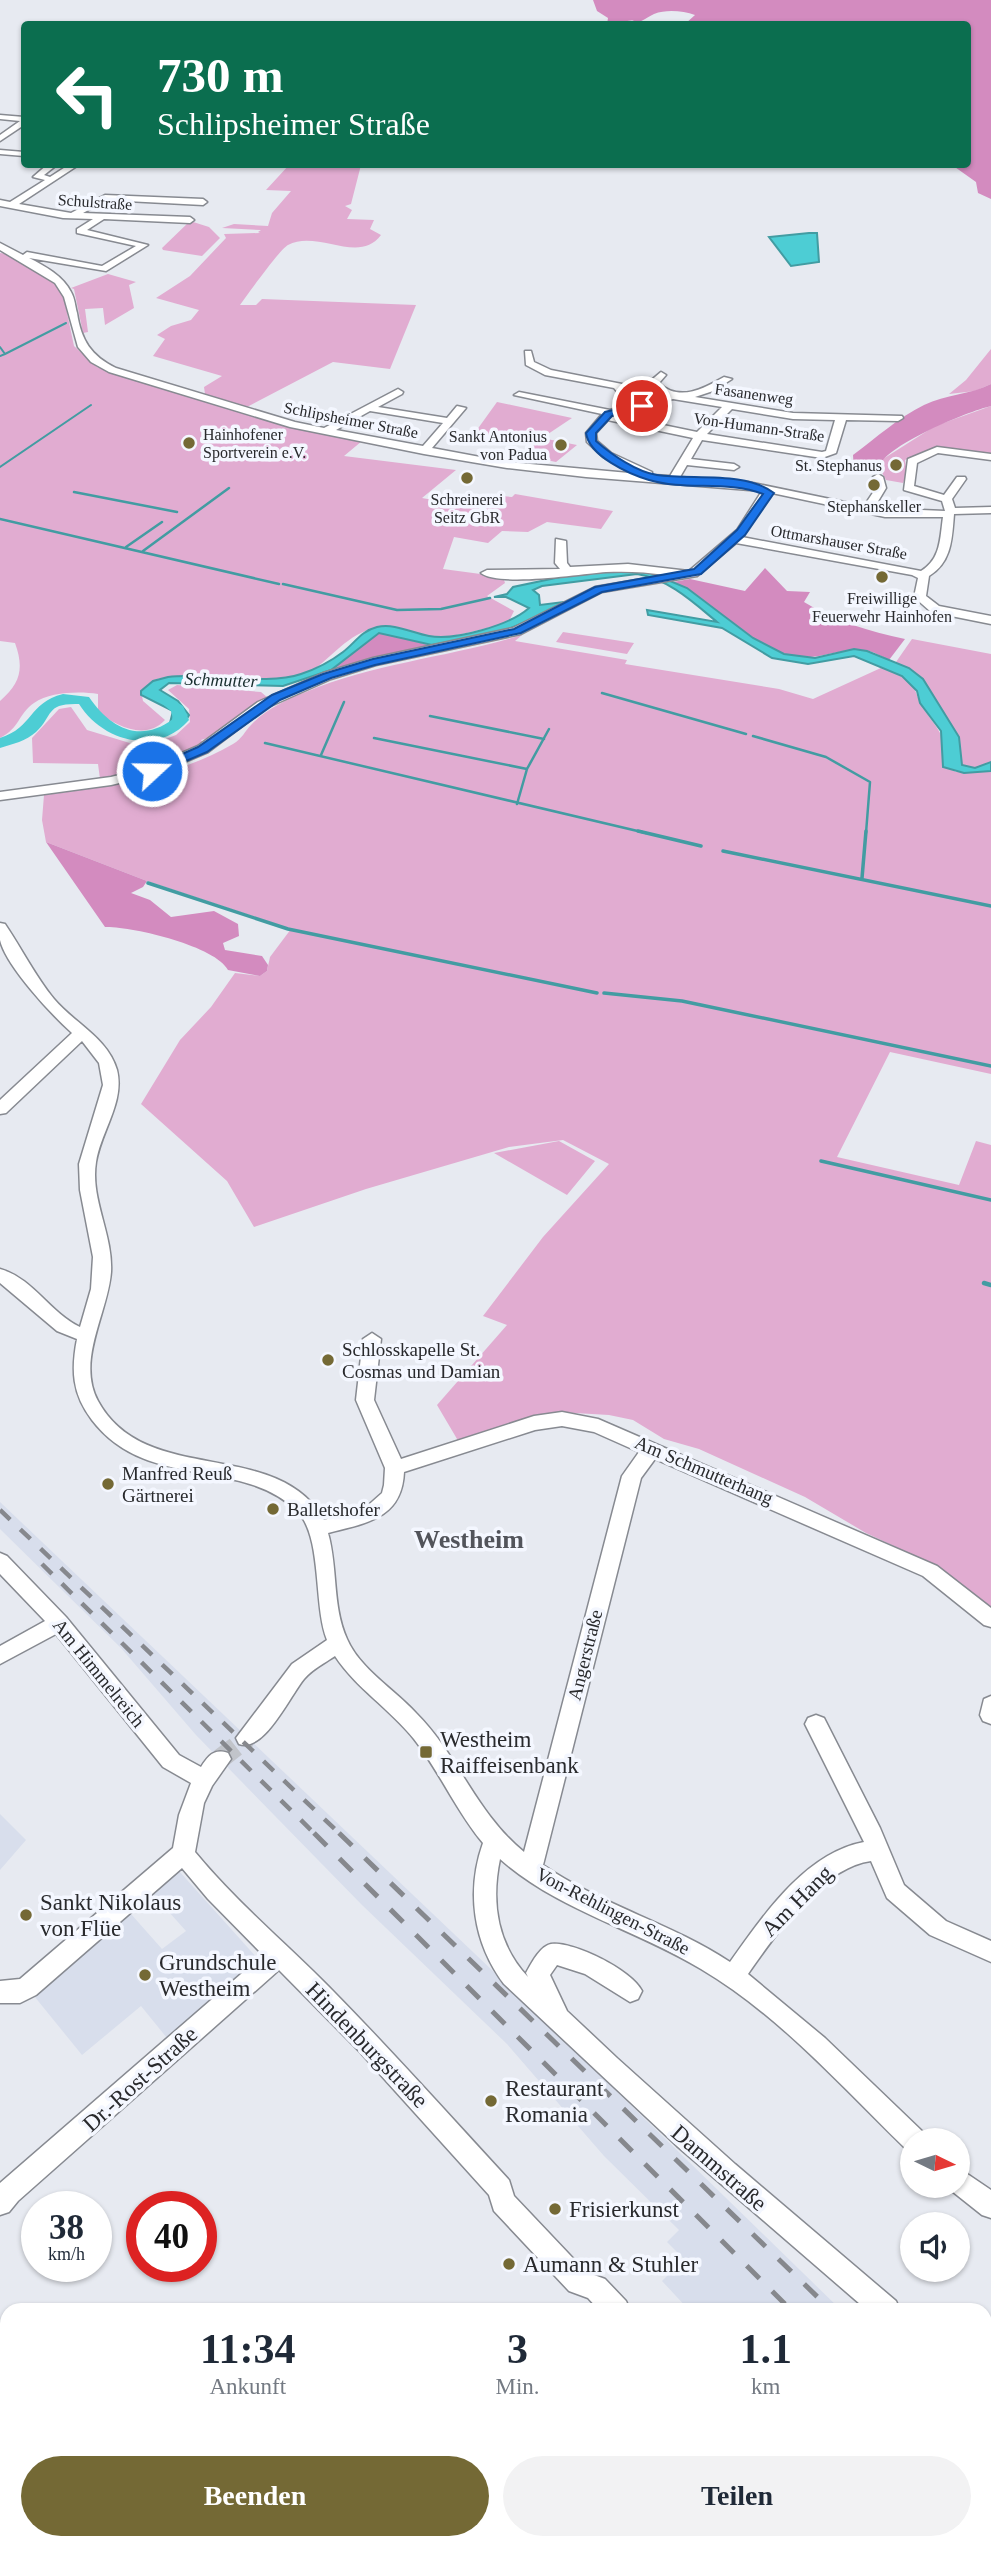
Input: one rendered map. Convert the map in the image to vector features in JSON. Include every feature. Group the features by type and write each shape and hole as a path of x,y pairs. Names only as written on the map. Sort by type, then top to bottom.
{"street":[{"path":"0,117 21,120"},
{"path":"0,139 21,122"},
{"path":"0,152 21,154"},
{"path":"49,168 37,177 55,179"},
{"path":"12,205 70,168"},
{"path":"72,215 105,197 205,201 177,220"},
{"name":"Schulstraße","path":"0,202 72,215 190,220"},
{"path":"16,255 103,269 144,245 80,231 102,217"},
{"name":"Schlipsheimer Straße","path":"0,246 55,278 66,289 77,340 83,351 104,367 271,420 424,451 557,472 748,485 867,511 949,508"},
{"path":"528,353 531,366 618,386 635,408"},
{"path":"661,375 653,383 673,396 697,394 727,379"},
{"path":"324,432 398,392"},
{"name":"Von-Humann-Straße","path":"519,394 589,407 612,418 699,436 828,454 841,418"},
{"name":"Fasanenweg","path":"608,414 673,396 727,407 841,418 898,418"},
{"path":"674,479 699,436 727,407"},
{"path":"367,408 450,421"},
{"path":"424,451 461,408"},
{"path":"608,414 591,433 592,442 607,456 652,478"},
{"path":"908,488 912,461 934,451 991,457"},
{"path":"684,462 734,467"},
{"path":"922,575 938,564 947,547 949,508 961,478"},
{"path":"867,511 880,483 908,488 949,508 991,510"},
{"path":"0,796 111,781 152,771 203,749 243,718 289,691 373,662 517,631 599,589 697,572 735,539 765,500 768,491"},
{"name":"Ottmarshauser Straße","path":"735,539 922,575 924,580 920,597 928,605 991,620"},
{"path":"560,541 561,562 566,570 571,571"},
{"path":"487,573 525,577 632,565 684,576"},
{"name":"Von-Rehlingen-Straße","path":"0,927 6,949 42,994 101,1053 111,1079 88,1163 88,1188 100,1228 102,1252 99,1289 82,1358 82,1384 93,1409 111,1430 136,1447 164,1460 248,1478 283,1491 306,1507 318,1529 328,1611 338,1643 352,1662 420,1730 471,1811 495,1841 531,1869 587,1901 707,1959 733,1976 902,2128"},
{"path":"0,1109 81,1033"},
{"path":"0,1275 27,1291 64,1329 87,1335"},
{"path":"318,1529 358,1520 382,1506 393,1488 395,1468 365,1399 372,1339"},
{"name":"Am Schmutterhang","path":"395,1468 522,1426 562,1419 598,1426 930,1571 991,1619"},
{"name":"Angerstraße","path":"531,1869 632,1475 652,1449"},
{"name":"Am Himmelreich","path":"0,1561 59,1623 171,1761 202,1778"},
{"path":"0,1656 59,1623"},
{"path":"247,1738 258,1728 299,1670 338,1643"},
{"path":"991,1705 991,1715"},
{"path":"816,1724 894,1891 948,1934 991,1952"},
{"path":"0,1992 20,1992 28,1987 184,1852 190,1811 202,1778 220,1759"},
{"name":"Dammstraße","path":"495,1841 485,1872 495,1948 515,1980 537,2003 558,2017 649,2107 879,2303"},
{"name":"Am Hang","path":"733,1976 762,1934 823,1871 841,1858 877,1850"},
{"name":"Hindenburgstraße","path":"184,1852 204,1880 435,2117 500,2189 503,2202 556,2259 578,2282 596,2288 610,2303"},
{"name":"Dammstraße","path":"558,2017 538,1973 552,1954 579,1958 604,1970 630,1990"},
{"name":"Dr.-Rost-Straße","path":"3,2195 280,1955"},
{"path":"970,2189 991,2206"}],"shaded area":[{"path":"593,0 991,0 991,199 978,193 976,182 956,168 971,168 971,21 688,21 695,15 670,11 659,12 641,21 608,21 608,18 597,11"},
{"path":"286,168 360,168 351,204 345,206 352,210 347,219 374,220 370,229 381,235 372,243 361,247 312,241 299,241 288,245 240,305 256,305 262,299 416,305 390,369 333,362 247,407 205,394 204,387 222,376 153,356 165,339 157,335 171,326 191,320 199,310 156,298 190,276 226,238 224,234 260,233 258,232 261,230 222,228 234,224 268,226 272,213 291,191 266,190"},
{"path":"190,221 209,227 220,238 202,256 163,250 162,248"},
{"path":"0,253 9,254 59,287 63,294 74,346 97,367 265,419 362,441 344,456 456,470 422,498 477,508 489,495 512,497 515,494 613,511 601,529 547,522 528,532 502,531 488,543 454,537 443,569 503,577 505,583 487,596 514,611 509,621 501,625 441,637 391,627 376,628 349,640 311,671 284,678 174,676 157,679 141,691 143,701 165,720 149,730 131,729 105,717 98,712 98,694 56,695 34,703 12,730 0,738 0,701 12,688 20,668 15,643 0,641"},
{"path":"108,274 136,282 129,285 134,308 105,325 103,308 85,309 88,332 83,333 74,289 71,288"},
{"path":"991,349 991,384 975,391 949,394 966,380"},
{"path":"991,384 991,406 947,422 897,448 879,466 882,472 854,471 853,455 906,415 932,401"},
{"path":"497,402 572,418 542,438 577,445 556,462 522,455 540,439 535,443 474,434"},
{"path":"991,406 991,455 934,448 905,460 907,473 903,483 886,480 879,467 883,459 935,426"},
{"path":"765,568 787,591 810,592 804,602 816,609 853,625 905,639 889,660 872,652 859,650 808,657 788,655 757,641 673,582 690,579 745,591"},
{"path":"563,632 634,643 627,654 556,642"},
{"path":"379,633 434,646 331,670 375,635"},
{"path":"522,635 515,641 627,660 625,664 779,689 813,699 883,667 902,676 913,686 943,739 942,763 956,772 991,771 991,1074 890,1052 837,1157 959,1185 976,1141 991,1145 991,1614 928,1562 866,1533 805,1497 699,1449 664,1439 633,1420 609,1415 558,1412 535,1415 460,1444 437,1405 507,1325 483,1316 543,1237 609,1164 563,1140 509,1147 366,1189 254,1227 227,1181 141,1104 180,1040 211,1007 235,973 260,976 267,971 270,957 291,929 147,881 46,842 42,820 44,795 118,784 165,773 233,744 263,715 306,692 359,674"},
{"path":"912,639 991,654 991,762 975,768 962,765 959,737 923,679 896,662"},
{"path":"177,685 261,692 268,698 220,734 201,740 205,745 141,771 100,779 98,764 33,763 32,738 59,709 71,707 87,730 133,744 160,741 176,735 190,722 189,709 168,690"},
{"path":"46,842 147,881 143,887 131,893 150,900 171,917 214,911 238,924 239,936 223,943 225,950 262,956 268,965 267,971 260,976 228,970 207,953 172,939 134,930 105,927"},
{"path":"559,1141 595,1161 567,1195 494,1153"},
{"path":"0,1502 494,1972 834,2303 682,2303 662,2281 684,2259 667,2242 679,2230 604,2156 507,2044 362,1905 196,1735 121,1648 0,1529"},
{"path":"0,1814 26,1840 0,1870"},
{"name":"Grundschule Westheim","path":"179,1871 258,1959 167,2038 141,2006 82,2055 30,1991 131,1914 162,1949 186,1931 151,1892"}],"water":[{"path":"817,233 819,262 791,266 769,237"},
{"path":"620,570 651,573 687,588 753,638 784,654 815,658 854,649 867,651 909,668 923,679 959,737 962,765 975,768 991,762 991,771 964,773 943,767 941,731 920,703 917,691 902,676 854,656 808,664 772,658 722,628 648,615 647,610 717,622 670,586 637,574 542,586 533,590 539,595 540,605 564,602 550,612 501,632 432,645 379,633 331,670 283,686 169,683 160,690 178,701 189,715 185,722 170,723 173,711 141,695 141,691 153,681 168,677 271,679 301,674 333,659 362,634 377,627 397,627 440,637 467,634 496,626 529,608 506,597 494,597 507,594 513,587 565,576"}],"waterway":[{"path":"5,354 66,323"},
{"path":"0,347 5,354"},
{"path":"0,356 5,354"},
{"path":"0,467 91,405"},
{"path":"143,551 229,488"},
{"path":"74,492 177,512"},
{"path":"0,519 279,584"},
{"path":"126,547 162,522"},
{"path":"283,584 397,610 441,609 490,598"},
{"path":"602,693 746,734"},
{"name":"Schmutter","path":"0,743 18,737 32,727 43,708 63,699 84,700 92,713 114,731 128,736 155,735 181,720 178,709 168,702"},
{"path":"321,755 344,702"},
{"path":"430,716 544,739"},
{"path":"544,739 549,729"},
{"path":"753,736 826,757 870,782 866,833"},
{"path":"374,738 527,769"},
{"path":"527,769 544,739"},
{"path":"265,743 517,803"},
{"path":"517,803 527,769"},
{"path":"517,803 646,833"},
{"path":"638,831 701,846"},
{"path":"862,878 866,831"},
{"path":"723,851 991,906"},
{"path":"148,883 288,929 597,993"},
{"path":"604,993 682,1001 991,1066"},
{"path":"821,1161 991,1200"},
{"path":"984,1283 991,1285"}],"tunnel":[{"path":"220,1759 247,1738"}],"railway":[{"path":"0,1510 341,1835"},
{"path":"42,1564 316,1835"},
{"path":"339,1833 824,2303"},
{"path":"316,1835 784,2303"}],"place":[{"name":"Hainhofener Sportverein e.V.","path":"189,443"},
{"name":"Sankt Antonius von Padua","path":"561,445"},
{"name":"St. Stephanus","path":"896,465"},
{"name":"Schreinerei Seitz GbR","path":"467,478"},
{"name":"Stephanskeller","path":"874,485"},
{"name":"Freiwillige Feuerwehr Hainhofen","path":"882,577"},
{"name":"Schlosskapelle St. Cosmas und Damian","path":"328,1360"},
{"name":"Manfred Reuß Gärtnerei","path":"108,1484"},
{"name":"Balletshofer","path":"273,1509"},
{"name":"Westheim Raiffeisenbank","path":"426,1752"},
{"name":"Sankt Nikolaus von Flüe","path":"26,1915"},
{"name":"Grundschule Westheim","path":"145,1975"},
{"name":"Restaurant Romania","path":"491,2101"},
{"name":"Frisierkunst","path":"555,2209"},
{"name":"Aumann & Stuhler","path":"509,2264"}],"district":[{"name":"Westheim","path":"469,1539"}],"route":[{"path":"152,771 203,749 262,705 327,676 373,662 517,631 545,619 586,593 599,589 697,572 734,540 769,493 765,489 748,485 652,478 607,456 592,442 591,433 608,414 642,406"}]}
